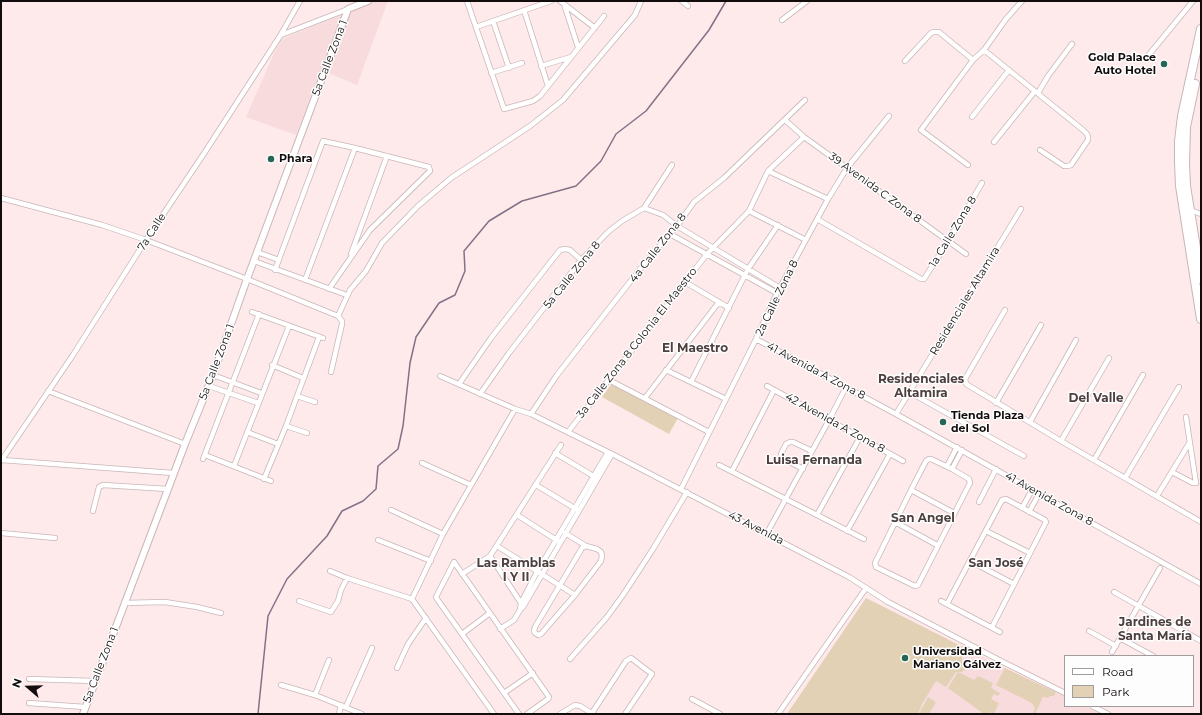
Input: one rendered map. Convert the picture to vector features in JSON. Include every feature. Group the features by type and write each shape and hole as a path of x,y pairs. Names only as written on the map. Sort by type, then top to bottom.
{"highway":[{"path":"1201,29 1182,116 1179,141 1180,186 1201,318"},
{"path":"1201,54 1186,134 1185,166 1190,210 1201,279"}],"street":[{"name":"7a Calle","path":"1,460 77,349 146,240 280,36 300,1"},
{"path":"280,36 368,1"},
{"path":"467,1 504,110 533,101 540,96 604,16"},
{"path":"476,27 551,1"},
{"path":"338,316 350,290 366,271 379,248 388,237 418,206 451,178 530,126 563,100 635,15 641,1"},
{"path":"682,1 688,6"},
{"path":"782,20 807,1"},
{"path":"968,166 921,130 972,60 984,50 1006,19 1022,1"},
{"path":"1147,57 1192,1"},
{"path":"562,2 595,28"},
{"path":"562,2 578,47"},
{"name":"5a Calle Zona 1","path":"82,714 184,444 213,375 247,279 348,9"},
{"path":"524,10 548,86"},
{"path":"493,21 509,68"},
{"path":"905,61 931,33 934,32 939,32 972,60"},
{"path":"994,142 1037,92 1072,44"},
{"path":"984,50 1083,130 1088,137 1071,165 1068,166 1064,166 1040,150"},
{"path":"541,66 571,57"},
{"path":"491,73 522,63"},
{"path":"972,117 1009,70"},
{"name":"4a Calle Zona 8","path":"531,414 557,375 647,260 677,226 694,202 724,178 805,100"},
{"name":"2a Calle Zona 8","path":"681,489 780,288 828,199 847,168 889,116"},
{"name":"39 Avenida C Zona 8","path":"785,120 804,137 949,240 966,254"},
{"path":"804,137 768,171 828,199"},
{"path":"275,270 323,141 429,167 430,171 370,230 329,289"},
{"path":"305,280 356,148"},
{"path":"349,259 387,156"},
{"name":"5a Calle Zona 8","path":"480,394 509,353 581,260 608,232 622,221 644,208 672,165"},
{"name":"3a Calle Zona 8 Colonia El Maestro","path":"568,432 712,247 749,210 768,171"},
{"name":"1a Calle Zona 8","path":"817,219 922,279 926,277 982,183"},
{"path":"1,198 102,225 146,240 338,316 341,319 342,324 331,372"},
{"path":"644,208 663,216 780,288"},
{"name":"Residenciales Altamira","path":"896,414 1021,209"},
{"path":"749,210 806,240"},
{"path":"1190,210 1201,214"},
{"path":"691,382 744,276 778,225"},
{"path":"670,234 744,276 778,293"},
{"path":"459,384 491,338 560,250 570,250 581,260"},
{"path":"257,252 279,260"},
{"path":"267,266 271,258"},
{"path":"254,261 275,270 344,294"},
{"path":"685,282 729,308"},
{"path":"644,398 719,302"},
{"path":"1005,310 964,382 996,403 1201,522"},
{"path":"252,312 321,337 303,378 286,426 264,479"},
{"path":"259,314 204,457 234,466 271,481"},
{"path":"996,403 1041,325"},
{"path":"234,466 288,326"},
{"name":"41 Avenida A Zona 8","path":"756,339 896,414"},
{"path":"1030,422 1076,340"},
{"path":"1061,441 1110,358"},
{"path":"272,365 303,378"},
{"path":"666,370 726,399"},
{"path":"213,375 262,393"},
{"path":"1094,460 1143,375"},
{"name":"43 Avenida","path":"440,376 515,409 531,414 687,492 849,577 888,602 1064,692"},
{"path":"609,380 709,432"},
{"path":"208,386 229,392 258,404"},
{"name":"42 Avenida A Zona 8","path":"767,386 903,461"},
{"path":"767,533 803,469 846,387"},
{"path":"1125,478 1179,387"},
{"path":"732,471 774,390"},
{"path":"48,391 184,444"},
{"path":"909,392 1024,456"},
{"path":"297,396 315,402"},
{"path":"412,598 443,534 515,409"},
{"name":"41 Avenida Zona 8","path":"896,414 1201,584"},
{"path":"1172,472 1193,483 1196,483 1186,417"},
{"path":"286,426 308,433"},
{"path":"247,432 278,444"},
{"path":"817,515 860,436"},
{"path":"803,469 781,457 786,444 793,442 812,451"},
{"path":"1157,496 1190,442"},
{"path":"462,574 490,556 536,485 560,444"},
{"path":"947,466 957,447"},
{"path":"952,469 962,450"},
{"path":"555,453 596,478"},
{"path":"520,610 521,603 610,453"},
{"path":"848,531 890,454"},
{"path":"931,459 952,469 969,479 970,483 917,586 876,566 875,563 926,461 931,459"},
{"path":"1,460 173,473"},
{"path":"422,463 471,485"},
{"path":"719,465 864,539"},
{"path":"979,502 996,469"},
{"path":"93,511 100,487 103,485 168,489"},
{"path":"536,485 576,509"},
{"path":"911,490 954,513"},
{"path":"1022,508 1032,490"},
{"path":"570,659 607,617 623,595 654,549 687,492"},
{"path":"1029,512 1039,494"},
{"path":"947,604 1002,500 1004,499 1022,508 1046,522 992,627"},
{"path":"558,541 565,533 576,509"},
{"path":"390,510 443,534"},
{"path":"517,515 558,541"},
{"path":"895,522 938,545"},
{"path":"986,531 1030,553"},
{"path":"1,533 55,538"},
{"path":"565,533 586,546 597,549 601,552 601,561 575,595 541,634 538,635 534,631 535,627 582,548 586,546"},
{"path":"378,540 431,561"},
{"path":"497,546 575,595"},
{"path":"490,556 521,603"},
{"path":"970,561 1014,584"},
{"path":"519,714 436,597 453,563 455,563 500,629 549,696 527,714"},
{"path":"1112,652 1160,568"},
{"path":"330,571 347,578 412,598 494,714"},
{"path":"500,629 514,620 523,607 539,573"},
{"path":"298,602 331,612 338,601 341,590 347,578"},
{"path":"778,714 866,588"},
{"path":"1114,592 1201,641"},
{"path":"941,601 1000,632"},
{"path":"124,602 165,602 197,607 221,613"},
{"path":"462,634 490,613"},
{"path":"397,668 408,644 426,618"},
{"path":"1089,631 1116,646"},
{"path":"1120,638 1151,655"},
{"path":"339,714 372,648"},
{"path":"560,714 575,705 580,706 593,714 626,661 631,658 652,674 625,714"},
{"path":"315,695 329,660"},
{"path":"504,693 533,673"},
{"path":"29,679 95,681"},
{"path":"281,685 315,695 362,714"},
{"path":"692,699 720,714"},
{"path":"29,703 85,707"},
{"path":"1094,707 1108,714"}],"shaded area":[{"path":"371,1 388,1 357,85 326,72 349,11"},
{"path":"342,14 296,135 246,117 280,40"},
{"name":"Universidad Mariano Gálvez","path":"866,598 1027,679 1064,696 1064,707 1087,707 1101,714 787,714"}],"green space":[{"path":"613,382 679,416 669,434 602,397"},
{"name":"Universidad Mariano Gálvez","path":"866,598 965,648 962,655 962,662 965,669 962,672 956,672 946,687 936,681 922,704 918,714 787,714"},
{"path":"1005,668 1056,692 1054,696 1050,696 1048,698 1043,697 1035,714 1033,714 1035,708 1032,703 996,685"},
{"path":"958,672 974,680 978,676 993,683 991,688 1000,693 998,696 994,694 991,699 999,703 994,714 989,712 988,714 984,714 948,688"},
{"path":"928,697 936,702 929,714 919,714"}],"waterway":[{"path":"258,714 268,616 287,579 327,536 342,511 363,501 376,489 378,466 398,449 403,426 410,363 416,337 439,303 455,295 465,271 464,251 489,221 522,201 576,186 601,161 616,134 646,111 709,30 726,1"}],"place":[{"name":"Gold Palace Auto Hotel","path":"1164,64"},
{"name":"Phara","path":"271,159"},
{"name":"Tienda Plaza del Sol","path":"943,422"},
{"name":"Universidad Mariano Gálvez","path":"905,658"}],"district":[{"name":"El Maestro","path":"695,348"},
{"name":"Residenciales Altamira","path":"921,386"},
{"name":"Del Valle","path":"1096,398"},
{"name":"Luisa Fernanda","path":"814,460"},
{"name":"San Angel","path":"923,518"},
{"name":"San José","path":"996,563"},
{"name":"Las Ramblas I Y II","path":"516,570"},
{"name":"Jardines de Santa María","path":"1155,629"}]}
